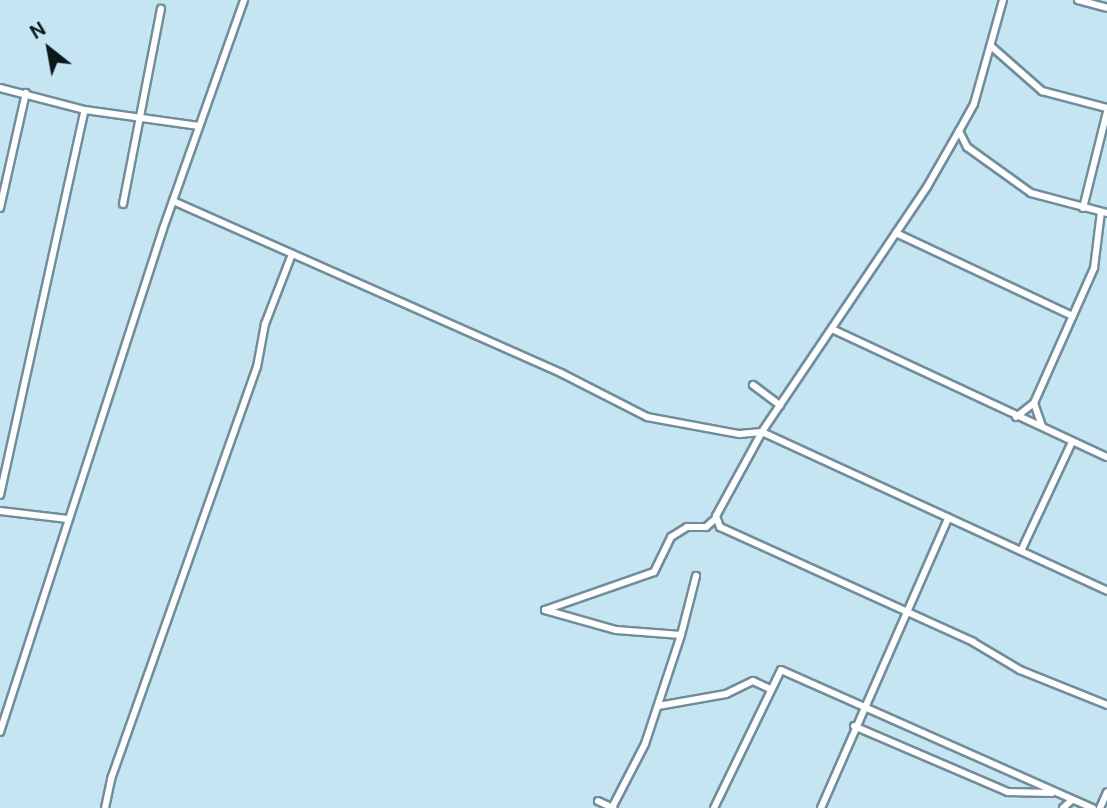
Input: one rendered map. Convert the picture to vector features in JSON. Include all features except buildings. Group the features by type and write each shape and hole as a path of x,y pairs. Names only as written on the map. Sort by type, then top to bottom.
{"street":[{"path":"0,732 173,201 244,0"},
{"path":"681,635 616,630 545,610 654,572 671,537 715,520 762,432 896,233 974,104 1003,0"},
{"path":"1078,0 1107,8"},
{"path":"123,204 161,9"},
{"path":"992,47 1042,91 1107,110 1083,208"},
{"path":"0,89 26,93 85,110 200,126"},
{"path":"0,208 26,93"},
{"path":"0,495 85,110"},
{"path":"959,131 967,147 1017,186 1104,213 1094,268 1034,403 1016,416"},
{"path":"173,201 561,373 647,416 739,434 762,432 1107,591"},
{"path":"896,233 1072,316"},
{"path":"105,808 111,779 257,367 265,324 292,254"},
{"path":"832,329 1107,457"},
{"path":"752,385 780,405"},
{"path":"1034,403 1044,429"},
{"path":"1021,551 1072,442"},
{"path":"0,511 68,519"},
{"path":"821,808 862,707 948,518"},
{"path":"715,520 720,527 903,614 1107,705"},
{"path":"598,801 612,808 643,748 681,635 696,576"},
{"path":"714,808 770,689 778,674 787,671 862,707 1093,808"},
{"path":"658,706 726,694 753,681 770,689"},
{"path":"854,726 1008,792 1055,793"},
{"path":"1100,808 1107,792"},
{"path":"1063,808 1072,800"}]}
